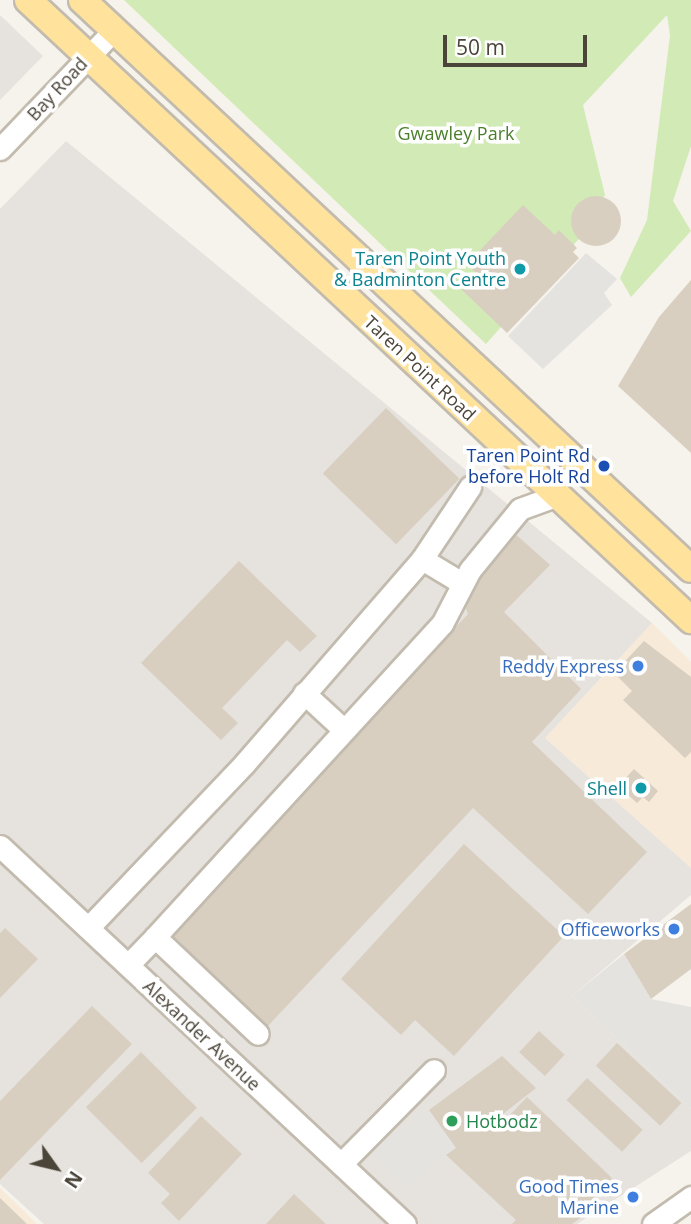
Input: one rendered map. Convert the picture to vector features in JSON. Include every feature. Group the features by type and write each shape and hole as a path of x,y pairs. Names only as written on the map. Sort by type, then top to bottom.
{"main road":[{"name":"Taren Point Road","path":"28,0 691,620"},
{"name":"Taren Point Road","path":"82,0 691,569"}],"street":[{"name":"Bay Road","path":"0,149 114,30"},
{"path":"88,928 244,764 422,559 470,487"},
{"path":"128,965 442,624 462,583 520,509 556,496"},
{"path":"422,559 462,583"},
{"path":"304,693 343,729"},
{"name":"Alexander Avenue","path":"0,846 405,1224"},
{"path":"155,937 258,1034"},
{"path":"189,1023 216,996"},
{"path":"341,1164 433,1070"},
{"path":"653,1224 691,1197"}],"shaded area":[{"path":"0,15 43,56 0,100"},
{"path":"66,141 652,623 545,738 691,868 691,895 572,996 691,1109 691,1151 577,1224 44,1224 0,1184 0,209"},
{"path":"586,253 617,279 604,293 612,305 543,369 508,336"},
{"path":"652,623 691,662 691,868 545,738"},
{"name":"Officeworks","path":"624,954 651,999 691,1007 691,1109 572,996"},
{"path":"429,1110 456,1148 404,1186 369,1152"},
{"path":"0,1188 37,1224 0,1224"}],"green space":[{"name":"Gwawley Park","path":"124,0 691,0 691,146 673,201 691,231 631,297 620,278 647,220 670,35 667,15 583,105 605,195 584,233 486,344"}],"building":[{"path":"596,196 614,203 621,221 614,239 596,246 578,239 571,221 578,203"},
{"name":"Taren Point Youth & Badminton Centre","path":"523,205 555,235 559,230 577,248 573,252 579,258 507,333 462,290 477,274 467,264"},
{"path":"691,280 691,453 618,386 659,317"},
{"path":"386,408 459,479 396,544 323,473"},
{"path":"512,531 550,565 504,612 581,689 532,742 647,852 588,914 473,808 267,1027 167,936 468,614 463,601"},
{"path":"239,561 317,636 300,652 287,640 222,708 238,723 221,740 141,663"},
{"path":"644,641 691,677 691,752 685,758 623,700 632,691 614,673"},
{"name":"Shell","path":"634,769 658,791 649,802 643,797 637,803 624,791 629,785 624,780"},
{"path":"464,844 564,936 454,1056 415,1020 401,1035 341,979"},
{"name":"Officeworks","path":"691,904 691,969 651,999 624,954"},
{"path":"5,928 38,959 0,998 0,933"},
{"path":"92,1006 132,1044 0,1180 0,1101"},
{"path":"539,1031 565,1055 545,1076 519,1052"},
{"path":"617,1043 681,1103 660,1126 596,1066"},
{"path":"141,1052 197,1108 142,1163 86,1107"},
{"path":"502,1056 536,1088 503,1114 507,1118 527,1097 612,1178 594,1199 599,1204 572,1224 512,1224 516,1220 446,1155 456,1148 429,1110"},
{"path":"587,1078 643,1130 622,1152 567,1100"},
{"path":"201,1116 242,1154 179,1221 161,1203 170,1194 148,1173"},
{"path":"294,1194 326,1224 266,1224"},
{"path":"0,1198 27,1224 0,1224"}],"place":[{"name":"Taren Point Youth & Badminton Centre","path":"520,269"},
{"name":"Taren Point Rd before Holt Rd","path":"604,466"},
{"name":"Reddy Express","path":"638,666"},
{"name":"Shell","path":"641,788"},
{"name":"Officeworks","path":"674,929"},
{"name":"Hotbodz","path":"452,1121"},
{"name":"Good Times Marine","path":"633,1197"}]}
